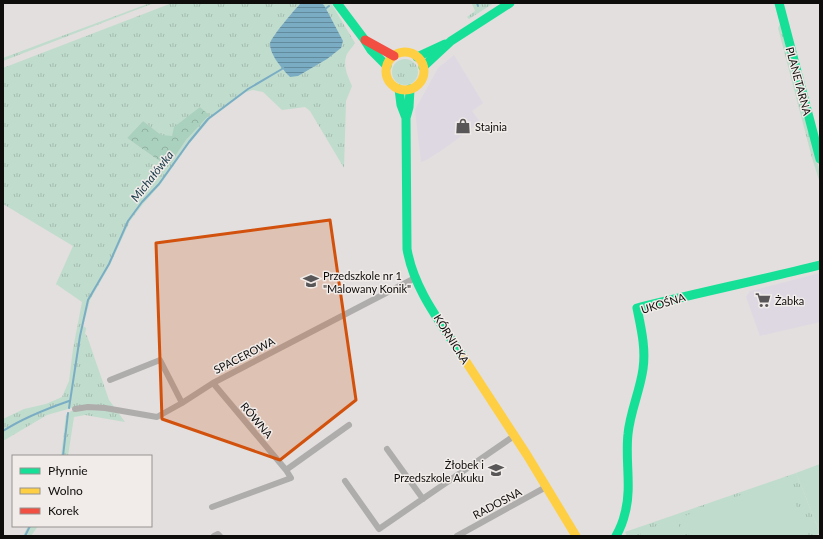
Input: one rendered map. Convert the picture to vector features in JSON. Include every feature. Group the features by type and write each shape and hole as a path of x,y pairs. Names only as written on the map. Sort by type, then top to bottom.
{"street":[{"path":"337,3 350,23 364,39 371,50 386,66"},
{"path":"417,57 451,41 510,3"},
{"name":"PLANETARNA","path":"779,3 820,159"},
{"path":"364,39 394,56"},
{"path":"423,67 451,41"},
{"path":"400,53 412,54 417,57 420,60 424,73 419,83 410,89 403,90 394,87 388,80 386,71 386,66 391,59 400,53"},
{"name":"KÓRNICKA","path":"399,89 401,105 406,118"},
{"name":"KÓRNICKA","path":"410,89 409,107 406,118 408,249 409,261 415,278 434,312 527,455 576,536"},
{"name":"UKOŚNA","path":"616,536 623,523 628,499 628,436 631,414 641,379 644,358 644,344 637,308 820,265"},
{"name":"SPACEROWA","path":"76,409 88,407 105,408 157,416 182,403 213,383 415,278"},
{"path":"110,380 160,360 182,403"},
{"name":"RÓWNA","path":"213,383 286,470"},
{"path":"212,507 291,478 286,470 349,425"},
{"path":"345,481 379,529 514,436"},
{"path":"388,449 423,499"},
{"name":"RADOSNA","path":"457,536 546,487"},
{"path":"214,536 218,534 220,536"}],"highlighted area":[{"path":"330,220 356,400 280,460 162,419 156,243"}],"shaded area":[{"path":"454,55 483,103 472,111 480,122 445,148 421,162 415,110 438,68"},
{"path":"820,273 820,322 760,336 746,297 750,291"}],"green space":[{"path":"150,3 154,3 3,61 3,58"},
{"path":"172,3 301,3 271,41 270,48 284,71 324,5 321,3 331,3 355,43 347,54 345,62 346,71 352,86 346,101 344,168 310,111 305,107 282,110 263,92 253,90 246,92 210,119 189,144 160,185 130,221 110,265 90,300 83,326 86,328 85,334 109,400 115,408 75,407 47,415 3,441 3,419 24,409 46,404 62,397 69,381 73,349 82,302 56,284 73,246 3,204 3,68","holes":["200,107 208,115 186,140 168,167 127,138 143,121 161,136 172,136"]},
{"path":"494,3 469,19 467,17 475,11 472,4"},
{"path":"780,24 820,173 820,183 778,28"},
{"path":"405,59 414,63 418,72 414,81 405,85 396,81 392,72 396,63"},
{"path":"200,107 209,115 186,140 168,167 127,138 143,121 161,135 172,136 174,127"},
{"path":"71,411 117,411 125,422 85,415 74,417 68,455 61,455 66,415"},
{"path":"820,464 820,533 796,473"},
{"path":"796,473 820,533 815,536 627,536 625,532"},
{"path":"786,478 807,535 689,536 682,517"},
{"path":"676,519 683,536 641,536 640,532"},
{"path":"28,527 37,527 31,536 23,536"}],"water":[{"path":"301,3 321,3 324,5 343,41 341,48 327,59 298,76 290,77 274,57 270,43 289,16"}],"waterway":[{"name":"Michałówka","path":"325,9 329,6"},
{"name":"Michałówka","path":"69,408 80,336 88,300 109,264 128,221 142,202 159,184 189,142 208,119 248,89 282,69 284,66"},
{"path":"3,431 35,414 69,401"},
{"name":"Michałówka","path":"63,455 68,413"},
{"name":"Michałówka","path":"25,536 30,527"}],"traffic: fast":[{"path":"337,3 371,50 387,66"},
{"path":"423,67 451,41 510,3"},
{"path":"779,3 820,159"},
{"path":"417,57 445,44"},
{"path":"399,89 401,105 406,118"},
{"path":"410,89 409,107 406,118 407,249 416,278 429,306 463,357"},
{"path":"616,536 620,528 627,503 628,434 642,377 644,361 643,338 637,308 820,265"}],"traffic: slow":[{"path":"405,52 415,55 421,61 424,71 421,81 415,87 405,90 395,87 389,81 386,71 389,61 395,55 405,52"},
{"path":"463,357 527,455 576,536"}],"traffic: jam":[{"path":"365,40 394,56"}],"place":[{"name":"Stajnia","path":"463,126"},
{"name":"Przedszkole nr 1 \"Malowany Konik\"","path":"311,281"},
{"name":"Żabka","path":"763,300"},
{"name":"Żłobek i Przedszkole Akuku","path":"496,470"}]}
